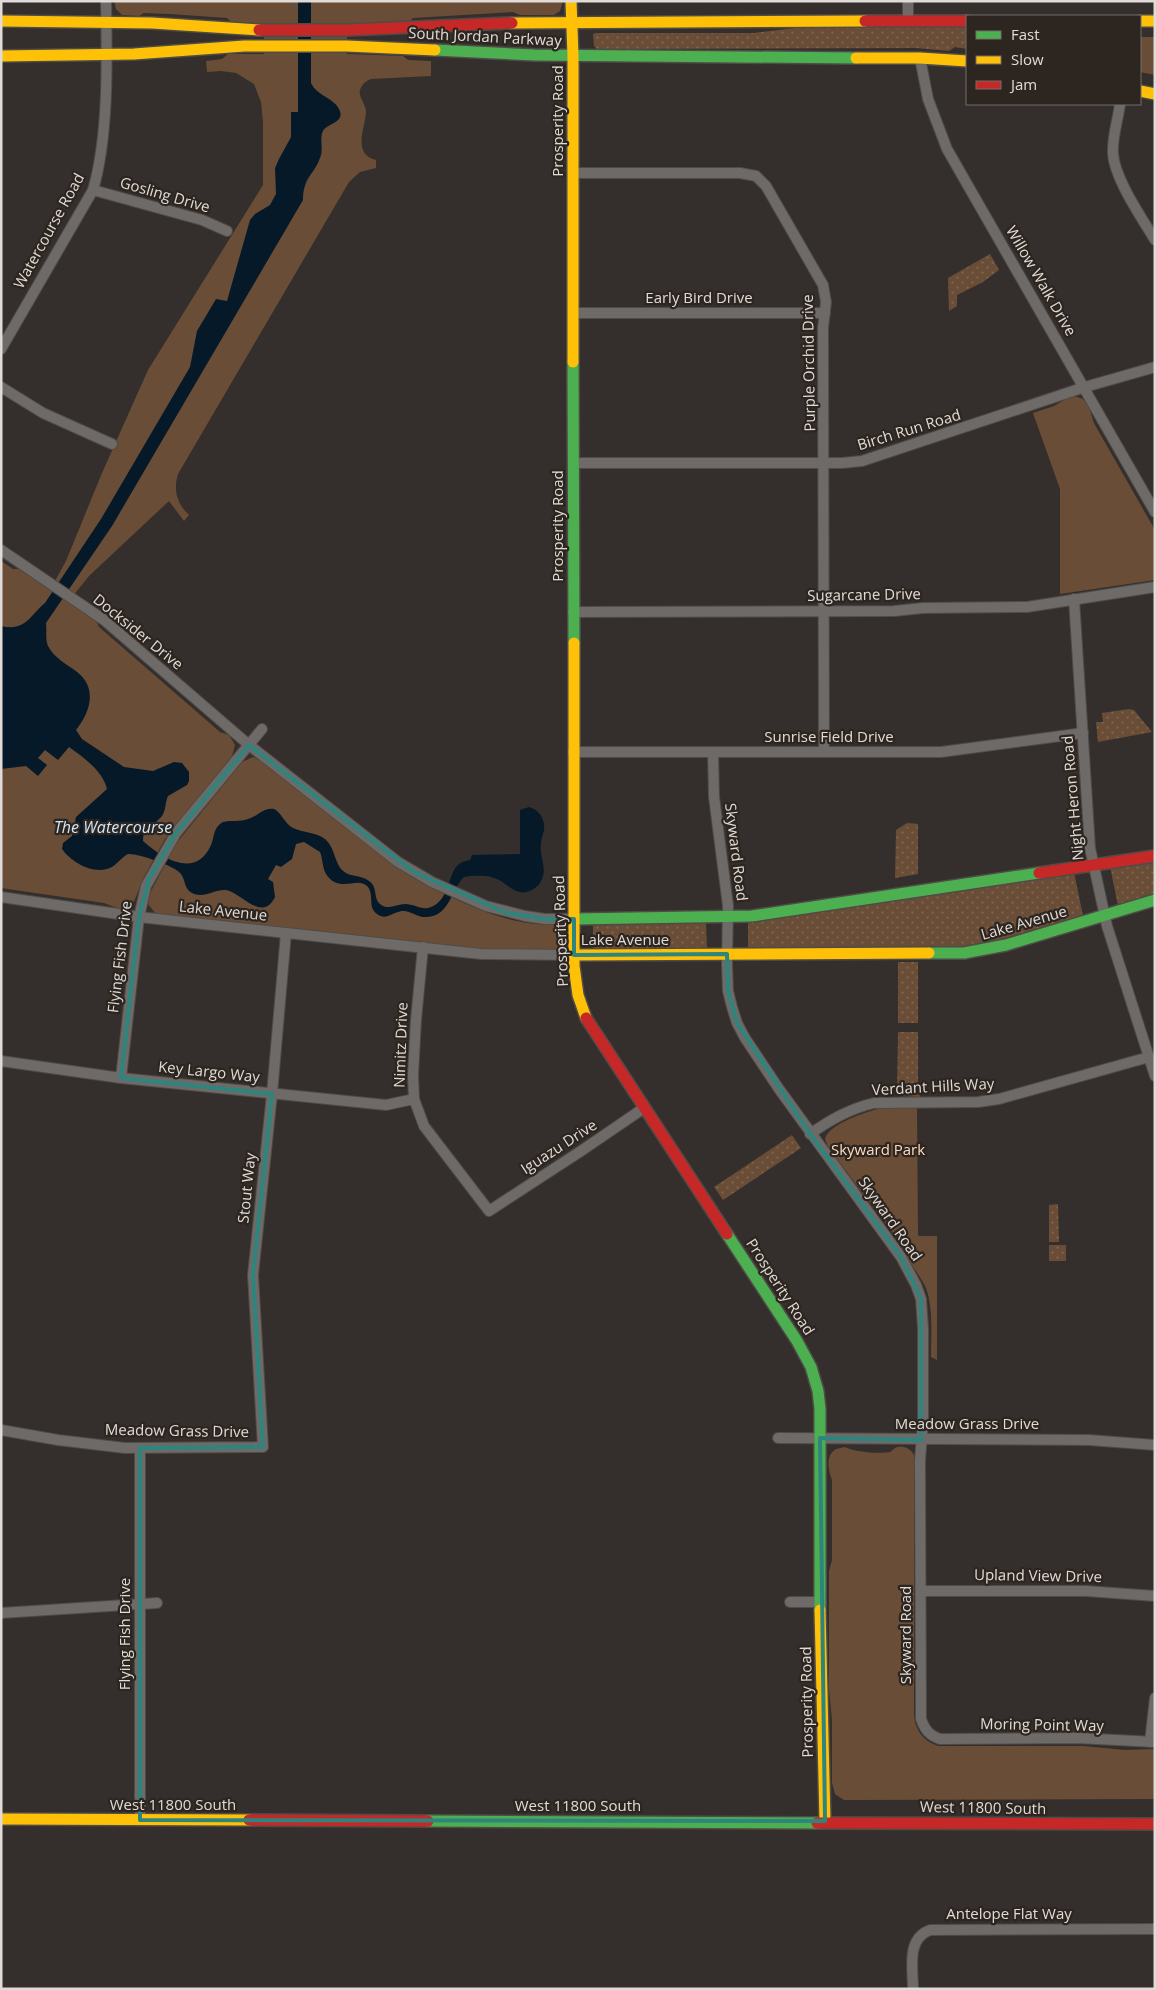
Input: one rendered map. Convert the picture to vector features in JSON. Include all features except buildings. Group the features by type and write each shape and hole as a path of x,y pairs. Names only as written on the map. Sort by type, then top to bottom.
{"street":[{"name":"Watercourse Road","path":"1,349 93,190 100,155 107,55 106,1"},
{"name":"Prosperity Road","path":"571,1 573,56 574,955 578,995 586,1018 805,1354 818,1391 825,1821"},
{"path":"908,1 908,20"},
{"name":"South Jordan Parkway","path":"1,21 171,24 264,30 346,30 518,22 966,20"},
{"path":"1141,21 1155,21"},
{"name":"South Jordan Parkway","path":"1,56 107,55 266,46 347,46 573,56 920,58 966,61"},
{"name":"Willow Walk Drive","path":"920,58 928,99 947,149 1155,512"},
{"path":"1141,91 1155,94"},
{"path":"1120,105 1113,142 1114,164 1155,240"},
{"name":"Purple Orchid Drive","path":"573,174 740,174 756,176 766,186 823,286 826,302 824,328 824,752"},
{"name":"Gosling Drive","path":"93,190 202,220 227,231"},
{"name":"Early Bird Drive","path":"573,313 825,313"},
{"name":"Birch Run Road","path":"573,463 825,463 872,459 1085,387 1155,367"},
{"path":"1,387 43,413 112,444"},
{"name":"Docksider Drive","path":"1,550 95,614 249,745"},
{"name":"Sugarcane Drive","path":"573,612 900,611 923,608 1008,608 1155,587"},
{"name":"Night Heron Road","path":"1074,599 1090,848 1104,915 1155,1076"},
{"name":"Flying Fish Drive","path":"121,1078 139,917 144,894 152,873 176,832 262,729"},
{"name":"Sunrise Field Drive","path":"573,752 951,752 1083,733"},
{"name":"Lake Avenue","path":"249,745 378,848 414,872 486,906 524,916 545,919 728,918 752,916 1155,856"},
{"name":"Skyward Road","path":"713,752 714,797 728,900 728,991 737,1023 810,1134 900,1257 916,1285 921,1299 923,1328 920,1460 921,1719 929,1735"},
{"name":"Lake Avenue","path":"1,897 139,917 497,955 941,954 978,952 1155,900"},
{"name":"Stout Way","path":"263,1447 253,1275 272,1094 286,933"},
{"name":"Nimitz Drive","path":"423,947 416,1020 413,1075 414,1099 424,1126 489,1211"},
{"name":"Verdant Hills Way","path":"810,1134 838,1116 860,1106 874,1103 978,1102 999,1099 1149,1057"},
{"name":"Key Largo Way","path":"1,1061 121,1078 386,1105 414,1099"},
{"name":"Iguazu Drive","path":"489,1211 644,1108"},
{"name":"Meadow Grass Drive","path":"1,1430 58,1440 140,1448 263,1447"},
{"name":"Meadow Grass Drive","path":"778,1438 1089,1440 1155,1445"},
{"name":"Flying Fish Drive","path":"140,1448 140,1820"},
{"name":"Upland View Drive","path":"921,1590 1086,1591 1155,1596"},
{"path":"790,1602 820,1602"},
{"path":"1,1613 157,1603"},
{"path":"1152,1742 1155,1698"},
{"name":"Moring Point Way","path":"929,1735 946,1739 1077,1738 1152,1742"},
{"name":"West 11800 South","path":"1,1819 825,1821 1155,1824"},
{"name":"Antelope Flat Way","path":"913,1989 913,1947 920,1935 930,1930 1155,1929"}],"highlighted area":[{"path":"249,745 414,872 504,912 545,919 574,919 574,955 727,954 728,991 737,1023 810,1134 901,1257 921,1299 921,1440 820,1438 825,1821 140,1820 140,1448 263,1447 253,1275 272,1094 121,1078 139,917 149,879 176,833"}],"green space":[{"path":"114,1 563,1 560,11 554,15 520,15 513,12 413,18 408,23 347,26 347,54 403,56 408,60 431,61 431,76 371,79 362,86 360,95 366,112 362,133 362,147 369,157 376,160 376,168 360,172 349,182 178,474 177,496 189,515 184,521 169,501 89,576 68,602 97,622 99,627 220,732 229,735 235,745 232,756 165,839 144,877 133,904 122,910 104,903 1,888 1,561 13,569 19,569 50,590 66,561 102,473 148,370 263,185 263,122 261,102 254,84 236,73 207,72 206,61 222,59 228,54 264,54 264,25 231,22 227,18 144,13 139,16 122,15 116,9"},
{"path":"802,27 966,27 966,49 955,47 949,51 916,48 597,49 594,46 593,34 753,33"},
{"path":"1141,37 1155,37 1155,75 1141,72"},
{"path":"990,254 999,270 983,282 957,295 957,306 949,311 948,278"},
{"path":"1069,397 1081,398 1088,405 1095,425 1155,530 1155,580 1060,594 1060,489 1033,413 1054,406"},
{"path":"1134,710 1152,732 1098,742 1096,722 1103,722 1102,713"},
{"path":"253,757 260,760 394,864 435,889 466,904 512,920 561,925 564,928 563,949 487,950 156,914 148,904 149,895 175,845 242,762"},
{"path":"907,823 918,824 918,874 895,878 896,830"},
{"path":"1155,860 1155,895 1118,906 1110,866"},
{"path":"1074,872 1083,916 991,942 967,947 748,949 748,921"},
{"path":"593,923 706,923 707,949 593,949"},
{"path":"898,962 918,962 918,1023 898,1023"},
{"path":"898,1032 918,1032 918,1087 920,1097 897,1096"},
{"name":"Skyward Park","path":"882,1108 917,1108 918,1235 937,1236 937,1360 931,1357 931,1310 924,1284 901,1244 828,1147 825,1139 833,1128 841,1123"},
{"path":"792,1135 801,1148 723,1200 714,1187"},
{"path":"1058,1204 1059,1242 1049,1242 1049,1205"},
{"path":"1049,1245 1066,1245 1066,1261 1049,1261"},
{"path":"845,1447 880,1453 890,1452 896,1447 905,1447 914,1455 914,1715 918,1730 924,1738 938,1746 1083,1746 1125,1750 1155,1749 1155,1799 844,1800 835,1794 832,1783 832,1720 829,1689 829,1571 832,1560 832,1480 828,1463 830,1455 836,1449"}],"water":[{"name":"The Watercourse","path":"298,1 311,1 311,83 317,91 337,105 340,117 323,131 321,155 305,186 303,200 112,526 46,623 47,641 54,654 84,678 88,685 90,701 85,716 76,730 82,739 124,767 153,771 174,762 182,763 189,772 187,785 168,796 162,816 147,829 143,836 143,841 151,848 179,863 197,861 205,855 211,845 216,829 223,822 245,820 264,810 274,809 293,828 318,835 325,839 330,845 341,869 347,874 362,877 372,883 378,902 383,906 389,907 405,904 428,908 442,898 455,868 462,862 470,860 472,855 520,854 520,810 529,807 540,814 544,826 541,848 544,869 542,879 537,887 526,892 520,892 491,877 464,877 441,912 427,917 405,911 383,917 380,916 372,908 371,893 367,886 363,883 342,884 331,880 326,874 320,852 304,842 296,844 292,859 281,867 276,865 268,879 273,882 275,897 270,904 264,907 258,907 226,890 196,895 188,889 181,874 172,867 133,854 128,854 112,867 105,869 98,870 84,867 62,849 63,843 72,836 76,817 107,789 97,770 69,747 58,760 45,750 38,758 47,765 38,776 26,766 1,769 1,626 9,627 22,624 45,603 101,519 190,367 197,331 216,299 227,301 250,220 255,214 270,205 276,194 275,168 291,137 291,112 298,112"}],"traffic: fast":[{"path":"435,50 534,55 856,58"},
{"path":"573,362 574,643"},
{"path":"574,919 752,916 1039,873"},
{"path":"929,953 964,953 1006,945 1155,900"},
{"path":"727,1234 797,1341 811,1367 818,1391 820,1409 820,1610"},
{"path":"428,1821 817,1823"}],"traffic: slow":[{"path":"571,1 573,56 573,362"},
{"path":"1,21 152,23 259,30"},
{"path":"512,23 865,21"},
{"path":"1141,21 1155,21"},
{"path":"1,56 134,54 244,46 347,46 435,50"},
{"path":"856,58 920,58 966,61"},
{"path":"1141,91 1155,94"},
{"path":"574,643 574,966 578,995 586,1018"},
{"path":"574,955 929,953"},
{"path":"820,1610 825,1821"},
{"path":"1,1819 249,1820"}],"traffic: jam":[{"path":"865,21 966,21"},
{"path":"259,30 346,30 512,23"},
{"path":"1039,873 1155,856"},
{"path":"586,1018 727,1234"},
{"path":"249,1820 428,1821"},
{"path":"817,1823 1155,1824"}]}
